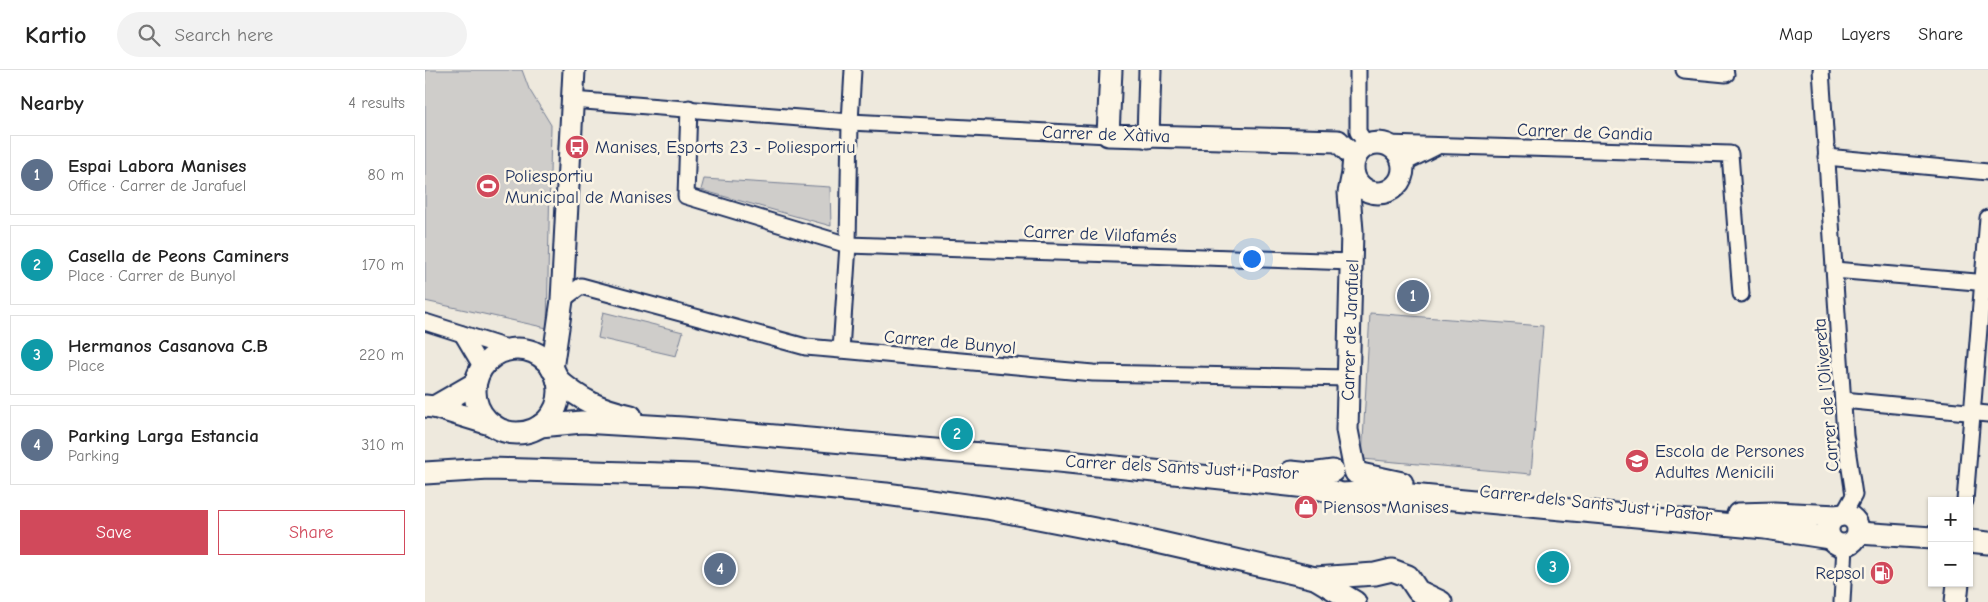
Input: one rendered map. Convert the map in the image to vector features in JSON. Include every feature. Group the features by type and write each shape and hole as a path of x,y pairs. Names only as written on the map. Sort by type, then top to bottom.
{"main road":[{"path":"541,426 549,418 559,400 555,374 574,70"},
{"path":"1108,136 1111,70"},
{"path":"1148,137 1150,70"},
{"name":"Carrer de Xàtiva","path":"1108,136 1338,141 1365,155"},
{"path":"1397,151 1403,162 1401,180 1389,192 1372,193 1359,186 1365,155 1397,151"},
{"name":"Carrer de Jarafuel","path":"1344,478 1352,262 1349,193 1365,155"},
{"name":"Carrer de Jarafuel","path":"1352,231 1360,209 1372,193"},
{"path":"532,351 557,331"},
{"path":"433,402 478,375 494,354 510,348 532,351 541,356 574,395 593,405 683,428"},
{"path":"478,375 478,408 499,430 521,433 541,426 582,422 683,428"},
{"path":"433,402 493,425"},
{"name":"Carrer dels Sants Just i Pastor","path":"683,428 1049,460 1151,462 1311,474 1719,516 1774,512 1841,515"},
{"path":"425,473 489,469 695,475 886,494 987,508 1131,536 1315,578 1375,574 1392,570 1408,576 1418,596 1441,602"},
{"name":"Carrer dels Sants Just i Pastor","path":"1344,478 1379,492 1765,528 1844,539 1928,538"},
{"path":"1841,515 1829,525 1844,539"},
{"path":"1973,541 1988,543"},
{"path":"1362,602 1363,588 1375,574"},
{"path":"1315,578 1355,602"},
{"path":"1956,602 1958,587"}],"street":[{"path":"841,350 848,244 850,122 853,70"},
{"path":"1358,70 1358,132 1365,155"},
{"path":"1684,70 1726,72"},
{"name":"Carrer de l'Olivereta","path":"1821,70 1845,435 1854,495 1841,515"},
{"name":"Carrer de Xàtiva","path":"573,100 850,122 1108,136"},
{"name":"Carrer de Vilafamés","path":"689,108 686,196 848,244 1352,262"},
{"name":"Carrer de Gandia","path":"1403,162 1440,145"},
{"name":"Carrer de Gandia","path":"1365,155 1440,145 1730,154 1741,294"},
{"path":"1827,156 1988,172"},
{"path":"1965,497 1985,283 1988,218"},
{"path":"1834,270 1985,283"},
{"name":"Carrer de Bunyol","path":"561,300 581,286 805,346 841,350 1093,373 1348,378"},
{"path":"425,322 510,348"},
{"path":"462,334 478,375"},
{"path":"1843,400 1988,414"},
{"path":"1841,602 1844,539"}],"shaded area":[{"name":"Poliesportiu Municipal de Manises","path":"425,70 522,70 529,89 551,125 547,328 425,301"},
{"path":"704,179 830,187 831,226 701,190"},
{"path":"603,312 683,332 676,356 598,338"},
{"path":"1370,313 1543,326 1531,474 1362,459"}],"place":[{"name":"Manises, Esports 23 - Poliesportiu","path":"577,147"},
{"name":"Poliesportiu Municipal de Manises","path":"488,186"},
{"name":"Espai Labora Manises","path":"1413,296"},
{"name":"Casella de Peons Caminers","path":"957,434"},
{"name":"Escola de Persones Adultes Menicili","path":"1637,461"},
{"name":"Piensos Manises","path":"1306,507"},
{"name":"Hermanos Casanova C.B","path":"1553,567"},
{"name":"Parking Larga Estancia","path":"720,569"},
{"name":"Repsol","path":"1882,573"}]}
